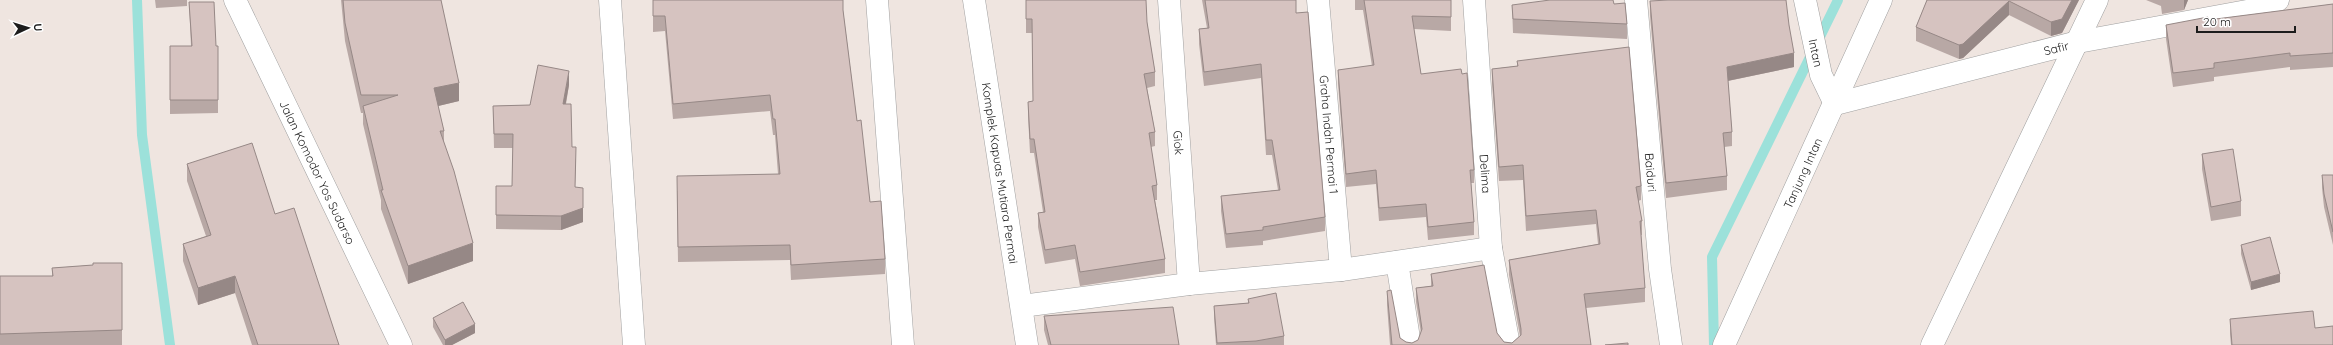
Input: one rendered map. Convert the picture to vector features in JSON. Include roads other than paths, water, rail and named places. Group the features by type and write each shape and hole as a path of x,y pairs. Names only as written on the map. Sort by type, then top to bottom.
{"street":[{"name":"Jalan Komodor Yos Sudarso","path":"235,0 401,345"},
{"path":"610,0 634,345"},
{"path":"877,0 904,345"},
{"name":"Komplek Kapuas Mutiara Permai","path":"974,0 1027,345"},
{"name":"Giok","path":"1169,0 1189,284"},
{"name":"Graha Indah Permai 1","path":"1318,0 1341,270"},
{"name":"Delima","path":"1474,0 1491,248 1509,345"},
{"name":"Baiduri","path":"1636,0 1660,269 1671,345"},
{"name":"Tanjung Intan","path":"1724,345 1880,0"},
{"path":"1932,345 2097,0"},
{"name":"Safir","path":"1834,104 2078,42 2269,7 2278,0"},
{"name":"Intan","path":"1805,3 1820,75 1834,104"},
{"path":"1022,306 1189,284 1341,270 1491,248"},
{"path":"1397,262 1410,345"}],"waterway":[{"path":"137,0 142,135 170,345"},
{"path":"1714,345 1712,257 1838,0"}]}
